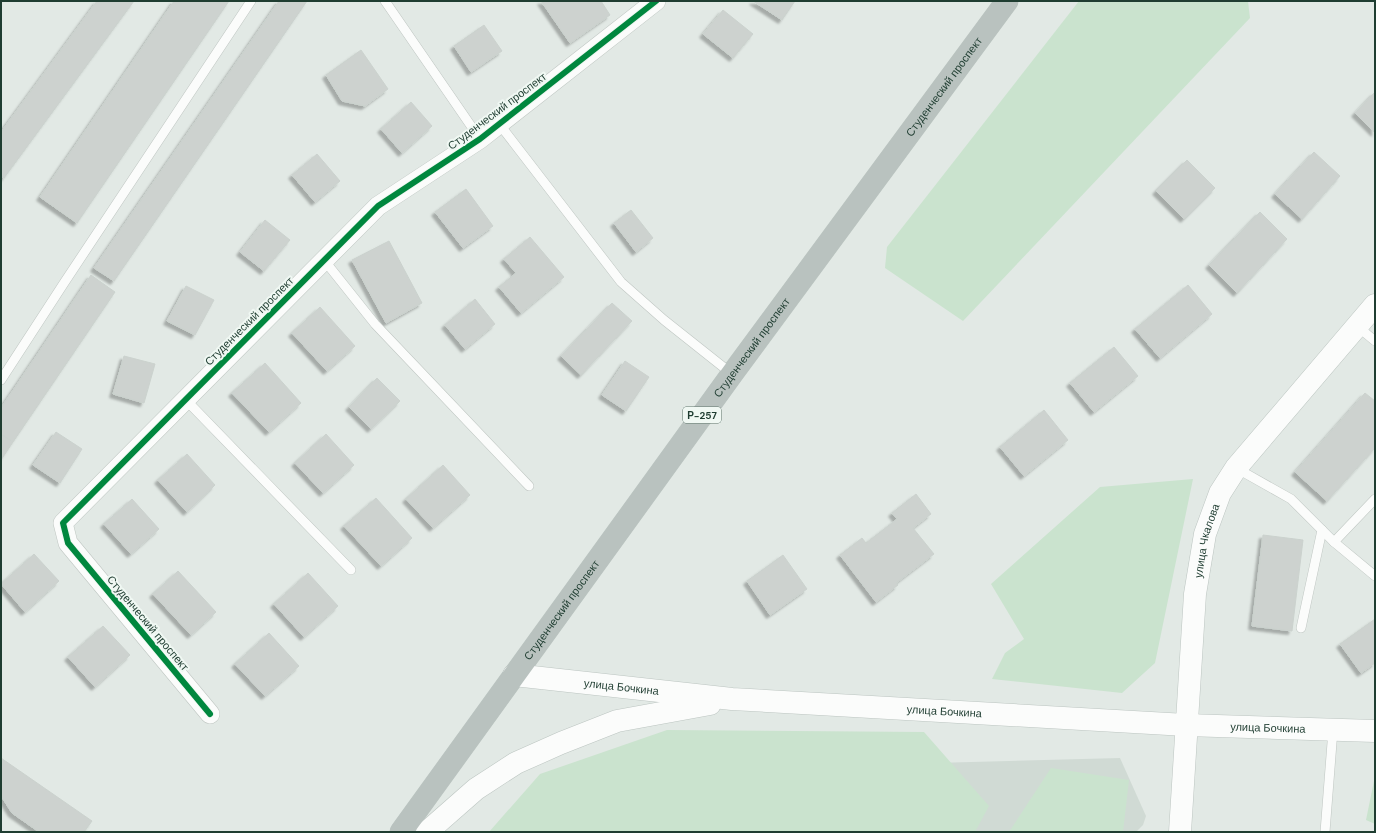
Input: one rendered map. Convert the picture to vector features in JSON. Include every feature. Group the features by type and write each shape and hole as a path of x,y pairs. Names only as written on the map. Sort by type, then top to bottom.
{"highway":[{"name":"Студенческий проспект","path":"400,832 732,374 1007,1"}],"main road":[{"name":"улица Чкалова","path":"1180,832 1195,594 1206,534 1220,493 1236,468 1375,305"},
{"name":"улица Бочкина","path":"514,675 732,699 1186,725 1375,731"},
{"path":"427,832 476,789 516,763 561,743 617,721 732,699"}],"street":[{"name":"Студенческий проспект","path":"210,714 68,543 63,523 378,206 500,125 645,6"}],"lane":[{"path":"1,380 251,1"},
{"path":"385,1 480,139"},
{"path":"500,125 621,282 664,320 732,374"},
{"path":"324,260 375,324 529,486"},
{"path":"1357,326 1375,341"},
{"path":"185,399 350,570"},
{"path":"1236,468 1291,499 1334,542 1375,576"},
{"path":"1334,542 1375,499"},
{"path":"1300,628 1322,530"},
{"path":"1325,832 1332,730"}],"shaded area":[{"path":"1120,758 1146,816 1143,825 1136,832 828,832 934,763"}],"green space":[{"path":"1079,1 1248,1 1250,18 963,321 885,268 887,247"},
{"path":"1193,479 1155,663 1122,693 992,679 1005,653 1024,639 991,584 1100,487"},
{"path":"667,730 924,732 989,806 975,832 489,832 540,774"},
{"path":"1051,768 1129,780 1123,832 1009,832"},
{"path":"1375,776 1375,824 1366,820"}],"building":[{"path":"97,1 134,1 4,178 1,176 1,132"},
{"path":"174,1 229,1 77,223 40,197"},
{"path":"279,1 307,1 114,281 94,268"},
{"path":"541,1 601,1 610,15 570,43"},
{"path":"753,1 795,1 782,20"},
{"path":"723,10 753,34 733,58 703,34"},
{"path":"484,25 502,51 471,72 454,46"},
{"path":"361,50 388,89 365,106 342,101 326,75"},
{"path":"1375,92 1375,133 1355,113"},
{"path":"411,102 432,126 402,153 381,129"},
{"path":"1314,152 1340,176 1302,219 1275,194"},
{"path":"317,154 340,181 315,202 292,175"},
{"path":"1187,160 1215,188 1184,219 1156,191"},
{"path":"466,189 493,226 463,248 435,212"},
{"path":"631,210 653,238 636,252 614,223"},
{"path":"1260,212 1287,239 1237,293 1209,265"},
{"path":"265,220 290,240 264,271 240,252"},
{"path":"530,237 564,277 521,313 499,287 516,273 504,259"},
{"path":"389,241 422,303 386,323 352,260"},
{"path":"91,275 115,292 13,442 1,434 1,408"},
{"path":"1188,285 1212,314 1160,358 1135,329"},
{"path":"186,286 214,300 195,335 167,321"},
{"path":"475,299 495,324 465,349 445,325"},
{"path":"612,303 632,321 581,375 561,356"},
{"path":"320,307 355,346 327,371 292,333"},
{"path":"1114,347 1138,376 1094,412 1070,383"},
{"path":"124,356 155,364 144,403 113,394"},
{"path":"625,361 649,377 626,411 602,395"},
{"path":"265,363 301,403 269,432 232,393"},
{"path":"377,378 400,401 371,429 349,407"},
{"path":"1365,393 1375,401 1375,448 1327,501 1295,472"},
{"path":"1044,410 1068,440 1024,476 1000,447"},
{"path":"56,432 82,449 60,483 33,465"},
{"path":"1,434 13,442 1,460"},
{"path":"326,434 354,465 323,493 295,463"},
{"path":"187,454 215,485 187,512 158,480"},
{"path":"443,465 470,495 433,528 406,499"},
{"path":"916,494 931,514 913,528 934,554 896,583 898,585 876,602 840,555 862,538 866,543 897,519 892,513"},
{"path":"376,498 412,538 381,566 344,526"},
{"path":"132,499 159,529 131,554 104,524"},
{"path":"1263,535 1303,540 1292,631 1252,626"},
{"path":"34,554 59,581 25,612 1,584"},
{"path":"783,555 807,589 770,615 747,581"},
{"path":"178,571 216,612 191,635 153,594"},
{"path":"308,573 338,606 304,637 274,604"},
{"path":"1375,619 1375,663 1361,673 1340,644"},
{"path":"103,626 130,655 95,687 68,657"},
{"path":"269,633 299,666 265,696 235,664"},
{"path":"1,758 92,821 84,832 39,832 12,813 1,796"}],"cycle path":[{"path":"210,714 68,543 63,523 378,206 480,139 656,1"}]}
